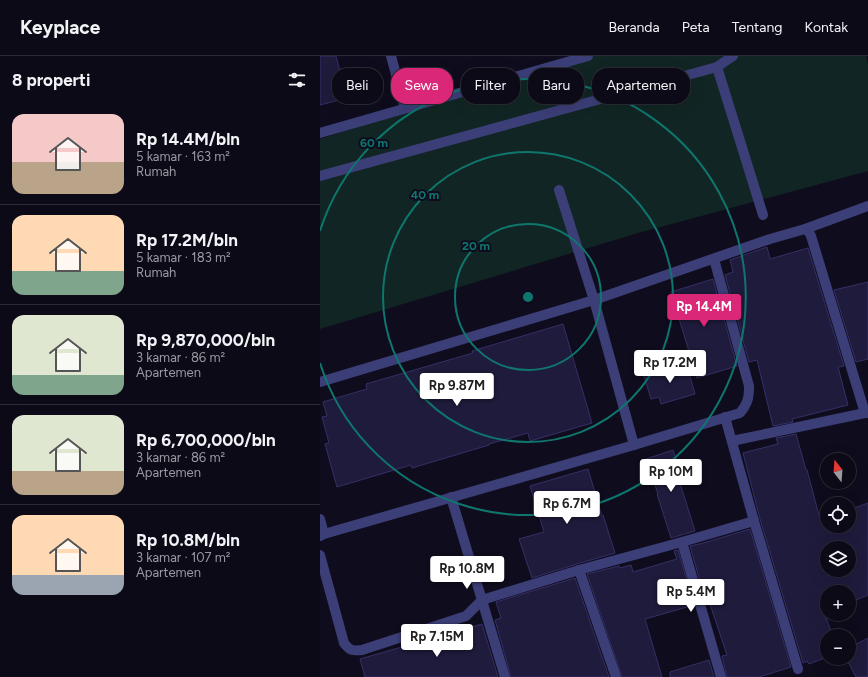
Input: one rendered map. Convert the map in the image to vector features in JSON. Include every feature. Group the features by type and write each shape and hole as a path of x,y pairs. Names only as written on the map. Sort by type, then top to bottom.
{"street":[{"path":"391,56 405,108"},
{"path":"320,133 588,56"},
{"path":"320,176 718,67 733,56"},
{"path":"718,67 763,215"},
{"path":"559,190 594,300 634,445"},
{"path":"320,382 594,300 770,239 805,229 868,206"},
{"path":"732,441 866,413 811,236 805,229"},
{"path":"320,519 322,535 740,413 746,406 749,398 749,386 714,259"},
{"path":"725,417 798,669"},
{"path":"451,497 505,677"},
{"path":"320,555 344,643 348,648 354,651 362,650 466,616 482,600 579,570 754,521"},
{"path":"682,542 721,677"},
{"path":"579,570 616,677"}],"green space":[{"path":"581,56 866,56 868,64 868,171 638,233 320,329 320,139 430,104 453,104 453,97 461,94 461,104 520,104 520,75 528,73 528,104 584,104 584,68 543,68"}],"building":[{"path":"320,56 336,56 339,68 332,68 332,102 320,105"},
{"path":"767,247 770,259 808,248 844,366 838,367 848,405 792,419 793,422 773,426 757,360 749,362 725,275 733,272 730,260"},
{"path":"713,279 737,366 697,378 671,292"},
{"path":"868,282 868,359 856,362 834,290"},
{"path":"563,324 592,423 530,441 528,433 412,468 411,465 337,487 325,444 329,443 322,417 327,416 323,402 367,389 366,384 473,353 472,351"},
{"path":"686,363 695,394 661,404 659,397 651,399 644,376"},
{"path":"796,434 820,519 820,533 856,533 856,507 868,503 868,595 856,600 856,585 820,585 820,621 827,621 830,629 820,629 820,660 809,664 807,661 803,663 760,519 743,453 778,444 776,438"},
{"path":"673,450 684,482 680,483 695,531 671,538 646,459"},
{"path":"588,469 615,553 532,578 519,539 544,532 530,486"},
{"path":"750,529 791,667 759,677 727,677 722,656 727,655 709,601 706,602 690,546"},
{"path":"678,550 694,605 645,619 662,677 622,677 587,574 619,566 620,568 631,565 633,572 677,559 674,551"},
{"path":"575,578 609,677 511,677 495,620 501,618 496,602"},
{"path":"482,624 498,677 365,677 360,659"},
{"path":"868,638 868,677 856,677 850,665 856,665 856,644"},
{"path":"709,660 714,677 670,677 670,672"}]}
